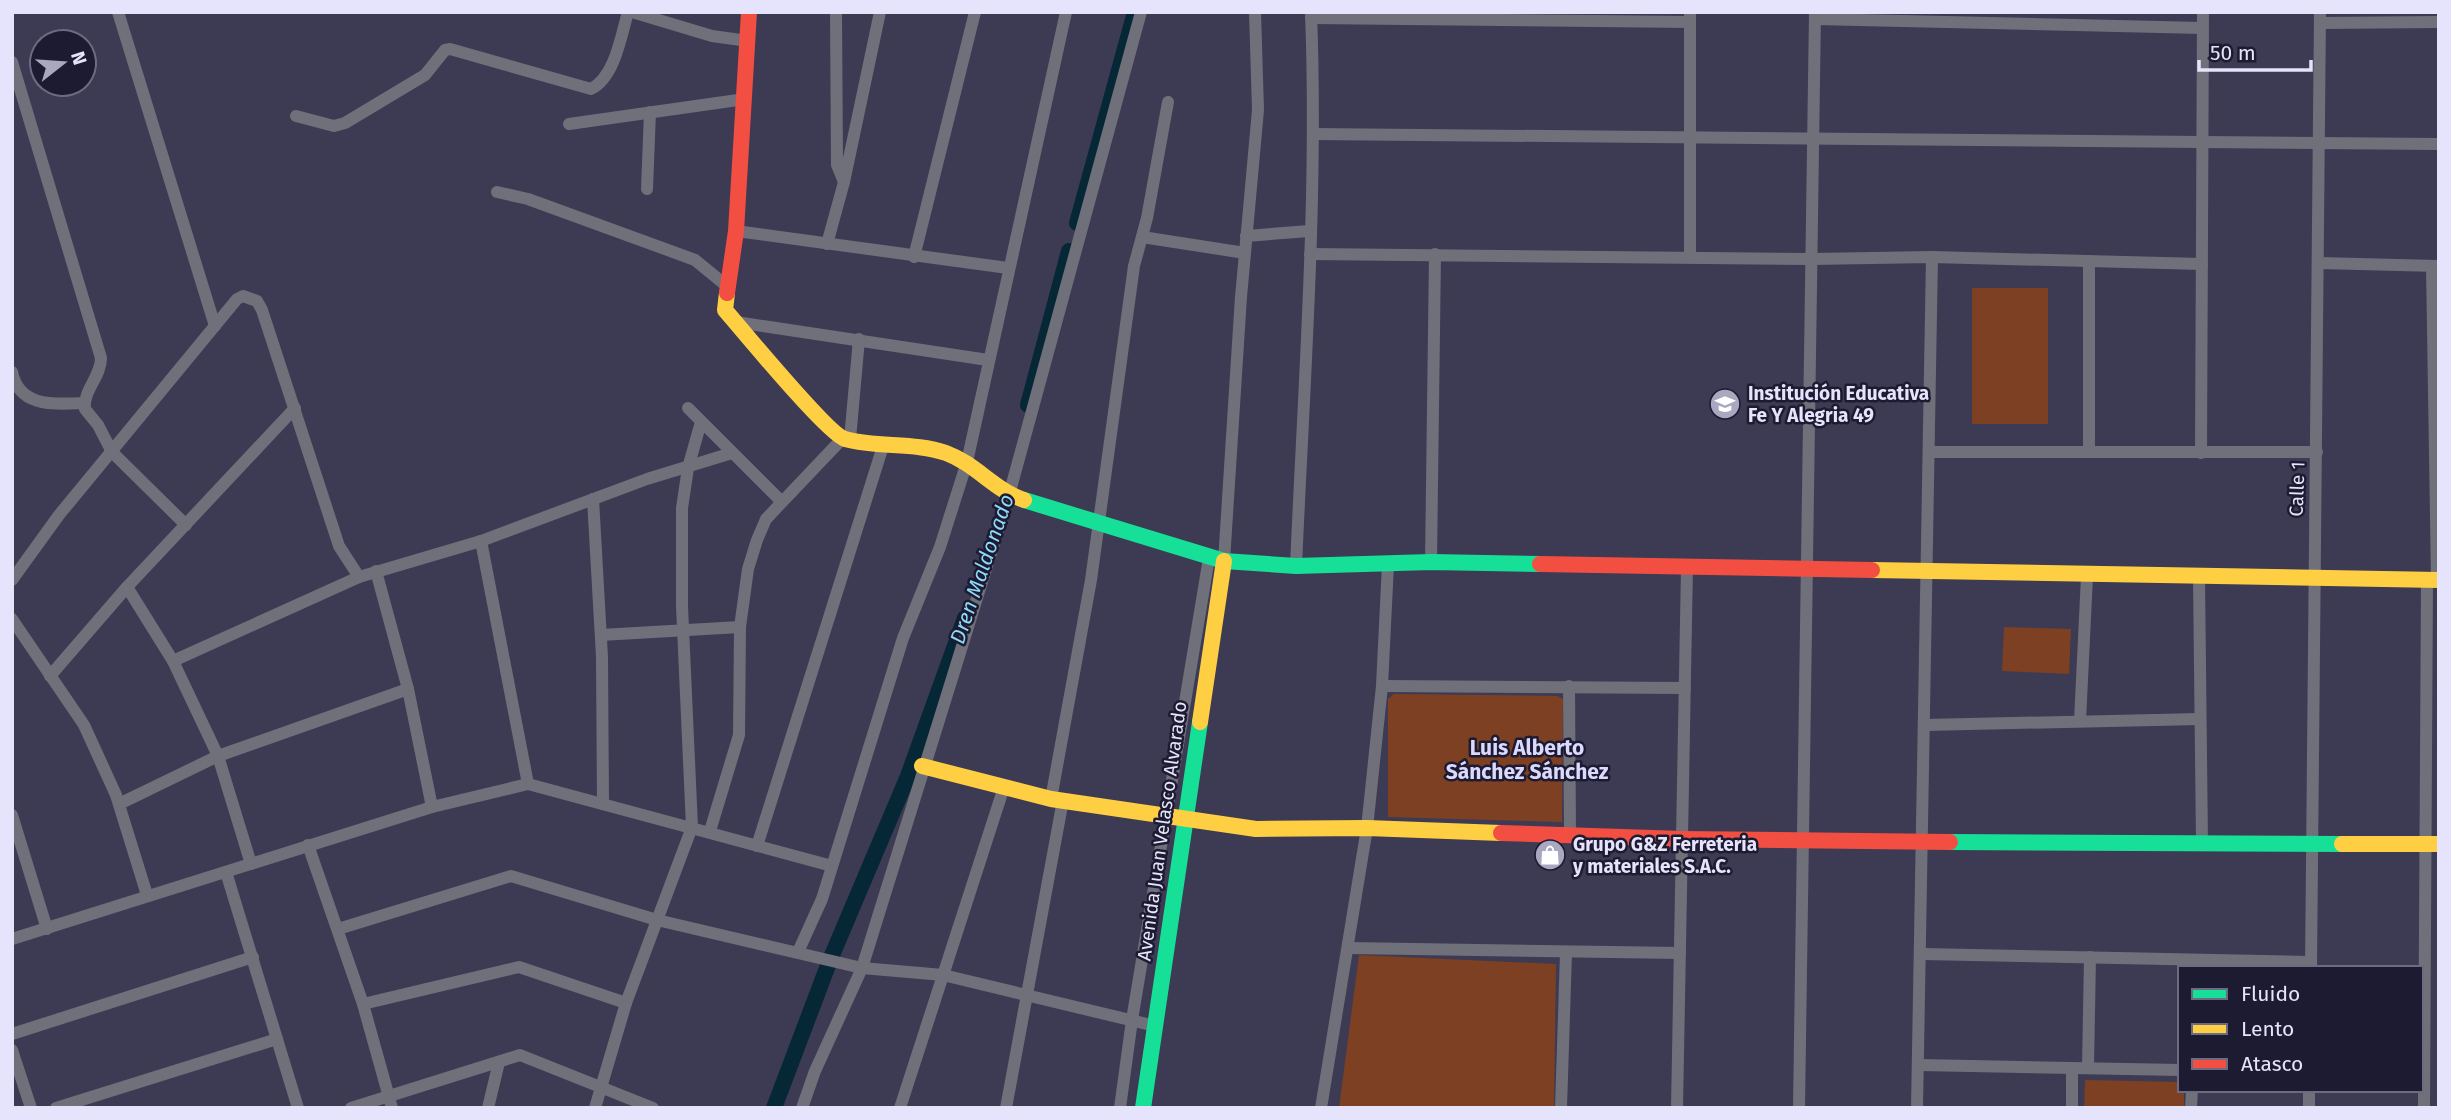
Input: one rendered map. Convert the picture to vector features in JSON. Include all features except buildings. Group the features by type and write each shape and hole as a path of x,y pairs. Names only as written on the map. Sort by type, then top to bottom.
{"street":[{"path":"118,12 215,326"},
{"path":"296,116 334,125 345,123 425,75 444,50 450,49 591,89 599,85 607,75 630,12 712,36 748,41"},
{"path":"749,12 736,230 725,310 781,376 846,439 925,448 967,462 1009,495 1216,559 1296,566 1432,562 2087,576 2434,580"},
{"path":"836,12 837,165 844,182"},
{"path":"827,244 844,182 880,12"},
{"path":"914,257 975,12"},
{"path":"798,951 822,899 903,638 940,547 967,462 1066,12"},
{"path":"802,1108 815,1071 862,968 922,766 1009,495 1140,12"},
{"path":"1121,1108 1132,1020 1165,818 1216,559 1258,110 1255,12"},
{"path":"2201,453 2203,12"},
{"path":"1296,566 1310,254 1313,134 1311,15 1690,17 1690,257"},
{"path":"1799,1108 1815,16 2061,18 2202,28"},
{"path":"2320,18 2436,19"},
{"name":"Calle 1","path":"2311,965 2320,18"},
{"path":"12,62 101,358 100,369 84,403 85,409 98,425 112,452 186,525"},
{"path":"569,124 745,99"},
{"path":"1006,1108 1057,800 1134,266 1168,102"},
{"path":"647,189 650,113"},
{"path":"1313,134 2439,144"},
{"path":"497,192 528,199 695,260 729,287"},
{"path":"736,230 914,257 1008,268"},
{"path":"1246,236 1309,231"},
{"path":"1142,237 1245,253"},
{"path":"1310,254 1811,259 1932,257 2202,264"},
{"path":"1432,562 1435,254"},
{"path":"1917,1108 1922,954 1932,257"},
{"path":"2089,261 2090,451"},
{"path":"2319,263 2436,266 2438,450 2432,844 2425,962 2424,1108"},
{"path":"12,580 59,515 237,299 243,296 257,301 339,546 359,577"},
{"path":"736,322 988,360"},
{"path":"710,831 739,734 740,627 751,559 766,519 781,501 846,439 859,339"},
{"path":"12,372 17,388 32,399 45,404 84,403"},
{"path":"50,676 127,587 295,408"},
{"path":"688,408 781,501"},
{"path":"595,1108 626,1003 692,827 683,631 682,508 688,468 701,422"},
{"path":"757,846 871,495 884,443"},
{"path":"1929,452 2317,452"},
{"path":"173,661 359,577 481,541 647,479 732,453"},
{"path":"593,499 601,635 603,804"},
{"path":"481,541 528,783"},
{"name":"Avenida Juan Velasco Alvarado","path":"1143,1108 1185,821 1216,559"},
{"path":"1321,1108 1367,828 1382,686 1388,564"},
{"path":"1677,1108 1687,567"},
{"path":"376,571 408,689 432,807"},
{"path":"2080,721 2087,576"},
{"path":"2199,577 2202,844"},
{"path":"127,587 173,661 218,756 251,864"},
{"path":"12,619 84,725 119,804 147,895"},
{"path":"601,635 740,627"},
{"path":"1382,686 1685,688"},
{"path":"1569,686 1570,834"},
{"path":"119,804 218,756 408,689"},
{"path":"1925,725 2200,719"},
{"path":"922,766 1057,800 1256,830 1367,828 1683,839 1923,842 2432,844"},
{"path":"12,939 432,807 528,783 832,866"},
{"path":"901,1108 1004,787"},
{"path":"13,820 47,929"},
{"path":"308,845 363,1004 391,1102"},
{"path":"226,872 298,1108"},
{"path":"338,929 511,876 657,920 862,968 943,975 1155,1026"},
{"path":"1348,948 1679,953"},
{"path":"1561,1108 1566,953"},
{"path":"1922,954 2090,957 2194,964 2311,965"},
{"path":"12,1034 253,957"},
{"path":"2088,1068 2090,957"},
{"path":"2425,962 2439,962"},
{"path":"363,1004 519,967 626,1003"},
{"path":"56,1108 277,1039"},
{"path":"12,1050 31,1108"},
{"path":"351,1108 391,1102 520,1055 653,1108"},
{"path":"488,1108 499,1062"},
{"path":"1919,1065 2178,1070"},
{"path":"2072,1108 2073,1068"}],"shaded area":[{"path":"1972,288 2048,288 2048,424 1972,424"},
{"path":"2004,627 2071,629 2069,674 2002,671"},
{"path":"1394,694 1557,696 1563,699 1562,822 1388,817 1388,699"},
{"path":"1359,955 1556,964 1554,1108 1339,1108"},
{"path":"2085,1080 2178,1082 2178,1092 2184,1092 2184,1108 2084,1108"}],"waterway":[{"name":"Dren Maldonado","path":"1077,223 1135,12"},
{"name":"Dren Maldonado","path":"1028,405 1069,251"},
{"name":"Dren Maldonado","path":"774,1108 830,960 908,776 965,618"}],"traffic: fast":[{"path":"1024,500 1224,561 1296,566 1431,562 1540,564"},
{"path":"1143,1108 1200,722"},
{"path":"1950,842 2342,844"}],"traffic: slow":[{"path":"727,293 725,310 785,380 836,433 845,439 858,442 921,447 946,453 967,464 1003,490 1024,500"},
{"path":"1200,722 1224,561"},
{"path":"1872,570 2439,580"},
{"path":"922,766 1051,799 1256,829 1367,828 1501,833"},
{"path":"2342,844 2439,844"}],"traffic: jam":[{"path":"727,293 736,231 749,12"},
{"path":"1540,564 1872,570"},
{"path":"1501,833 1683,839 1950,842"}],"place":[{"name":"Institución Educativa Fe Y Alegria 49","path":"1725,404"},
{"name":"Grupo G&Z Ferreteria y materiales S.A.C.","path":"1550,855"}],"district":[{"name":"Luis Alberto Sánchez Sánchez","path":"1527,760"}]}
